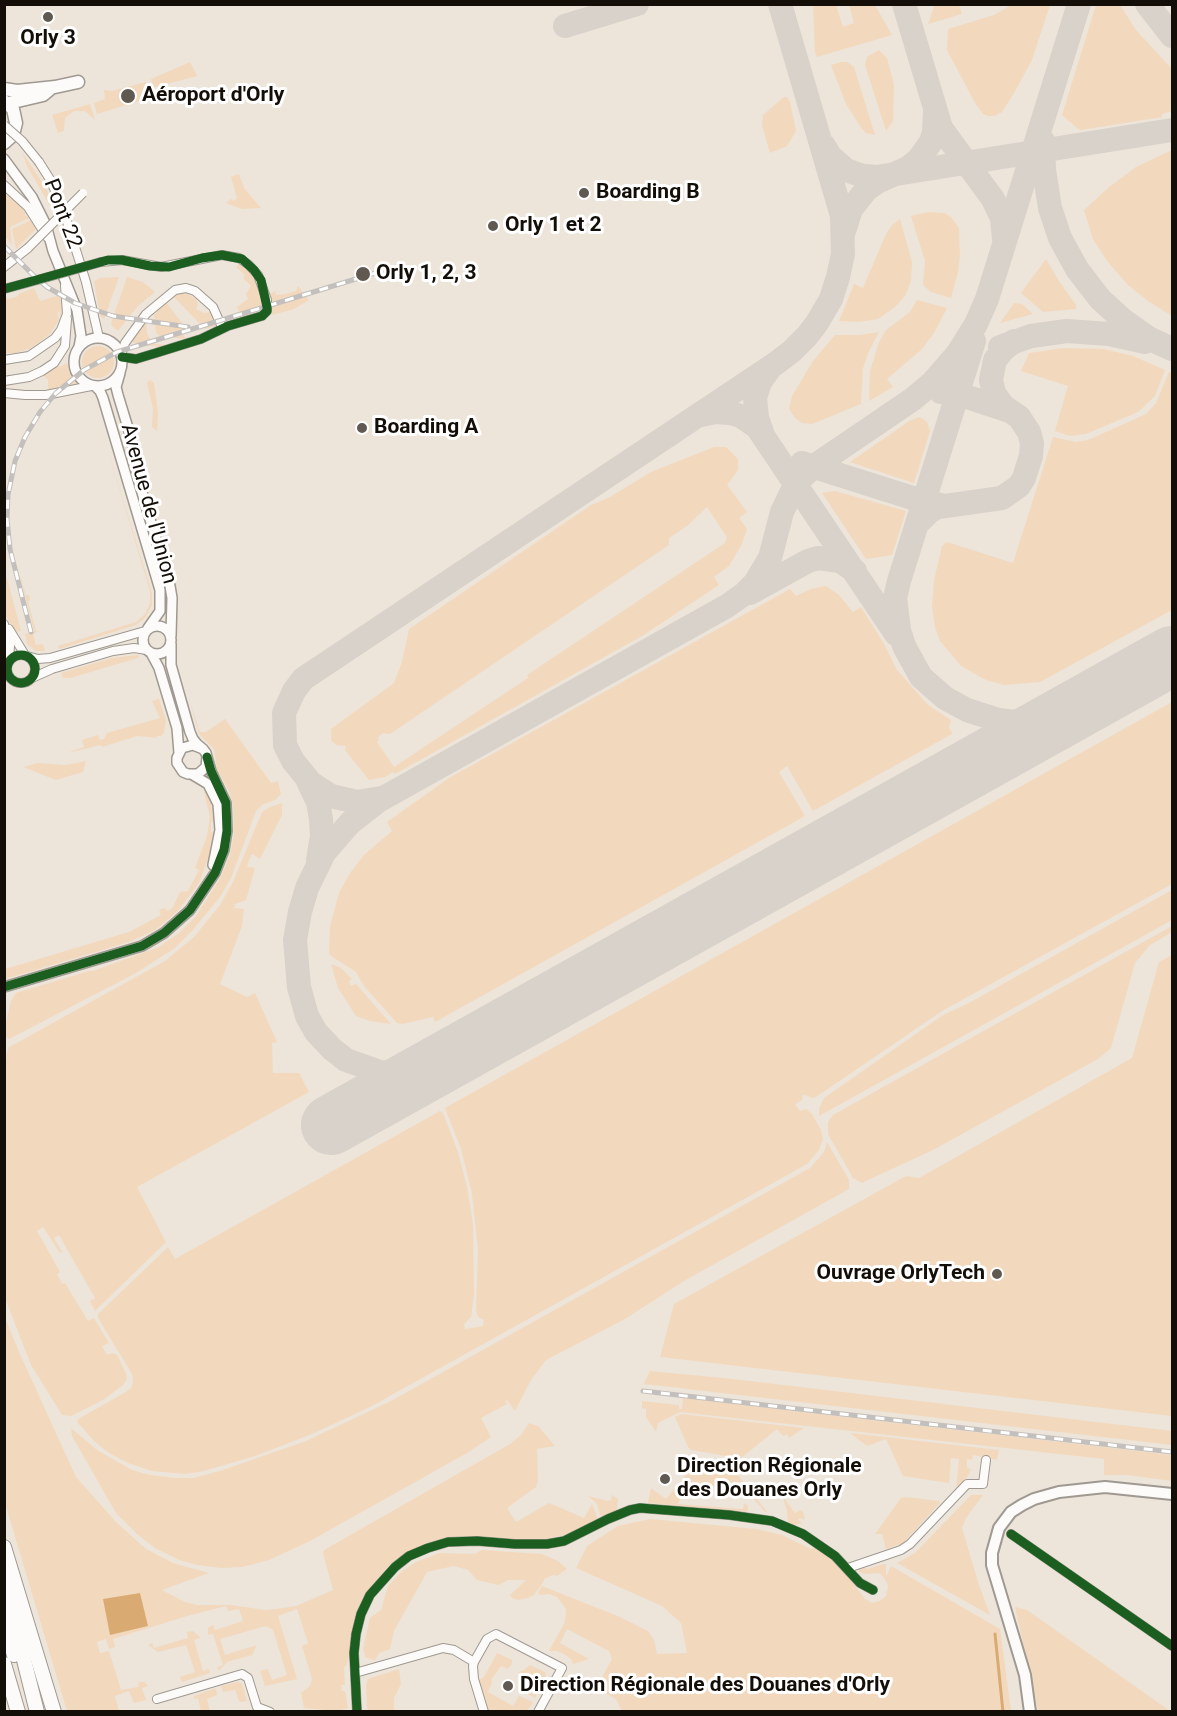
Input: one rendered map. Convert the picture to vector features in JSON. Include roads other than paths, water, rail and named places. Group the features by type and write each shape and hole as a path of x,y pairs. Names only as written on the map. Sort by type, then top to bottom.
{"highway":[{"path":"4,1547 54,1712"},
{"path":"4,1580 37,1712"},
{"path":"4,1623 30,1712"},
{"path":"4,1664 18,1712"},
{"path":"4,1694 11,1712"}],"main road":[{"path":"4,89 17,91 53,87 78,81"},
{"path":"4,143 13,135 16,123 13,109 7,102 43,95 53,87"},
{"path":"1030,1712 1025,1675 992,1565 992,1553 999,1528 1017,1508 1035,1499 1084,1488 1122,1487 1173,1494"}],"street":[{"name":"Pont 22","path":"4,125 22,141 39,162 60,198 86,282 99,338"},
{"name":"Avenue de l'Union","path":"4,159 32,197 46,225 53,251 77,310 81,336 74,358 75,370 82,380 100,391 103,398 160,590 160,611 142,638 159,668 177,728 179,753 177,763 183,772 204,780 213,791 218,804 219,838 213,863 197,901"},
{"path":"4,185 28,207 48,238 53,251"},
{"path":"4,267 28,248 83,192"},
{"path":"6,289 101,262 122,260 150,266 169,267 202,258 229,256 239,258 258,275 263,286 267,307 265,314 228,326 201,339 156,353 136,358 121,356"},
{"path":"4,381 29,377 51,366 63,351 67,337 67,314 63,278"},
{"path":"121,356 125,343 146,314 171,292 180,288 190,289 213,307 221,325"},
{"path":"4,360 29,356 47,345 61,330 67,314"},
{"path":"79,347 88,340 99,338 114,344 121,356"},
{"name":"Avenue de l'Union","path":"4,987 142,946 175,925 197,901 211,881 220,863 227,831 226,803 205,753 190,732 172,672 170,625 172,597 138,479 132,441 116,387 121,356"},
{"path":"4,393 46,395 111,383 120,373"},
{"path":"5,625 35,666 32,678"},
{"path":"5,625 10,645 7,662 9,681 23,684 52,669 113,651 128,648 162,654 167,650 171,640 167,630 156,625 50,658 17,656 7,662"},
{"path":"179,753 182,748 193,745 205,753 207,763 202,771 193,775"},
{"path":"848,1568 901,1550 910,1544 968,1484 983,1484 986,1460"},
{"path":"357,1712 356,1634 361,1614 370,1595 395,1567 409,1556 448,1542 477,1540 523,1545 547,1544 564,1541 630,1510 683,1510 772,1521 813,1539 848,1568 860,1584 873,1590"},
{"path":"1011,1534 1173,1646"},
{"path":"484,1712 474,1679 473,1666 487,1639 496,1634 562,1668 538,1712"},
{"path":"355,1673 443,1648 454,1650 474,1662"},
{"path":"157,1699 242,1674 248,1678 257,1707 270,1712"}],"waterway":[{"path":"995,1634 1003,1712"}],"railway":[{"path":"4,246 47,287 75,303 113,316 188,327"},
{"path":"31,632 10,549 7,519 8,495 15,461 25,437 40,412 56,393 84,370 117,352 382,271"},
{"path":"643,1391 1172,1452"}],"place":[{"name":"Orly 3","path":"48,17"},
{"name":"Aéroport d'Orly","path":"128,96"},
{"name":"Boarding B","path":"584,193"},
{"name":"Orly 1 et 2","path":"493,226"},
{"name":"Orly 1, 2, 3","path":"363,274"},
{"name":"Boarding A","path":"362,428"},
{"name":"Ouvrage OrlyTech","path":"997,1274"},
{"name":"Direction Régionale des Douanes Orly","path":"665,1479"},
{"name":"Direction Régionale des Douanes d'Orly","path":"508,1686"}]}
